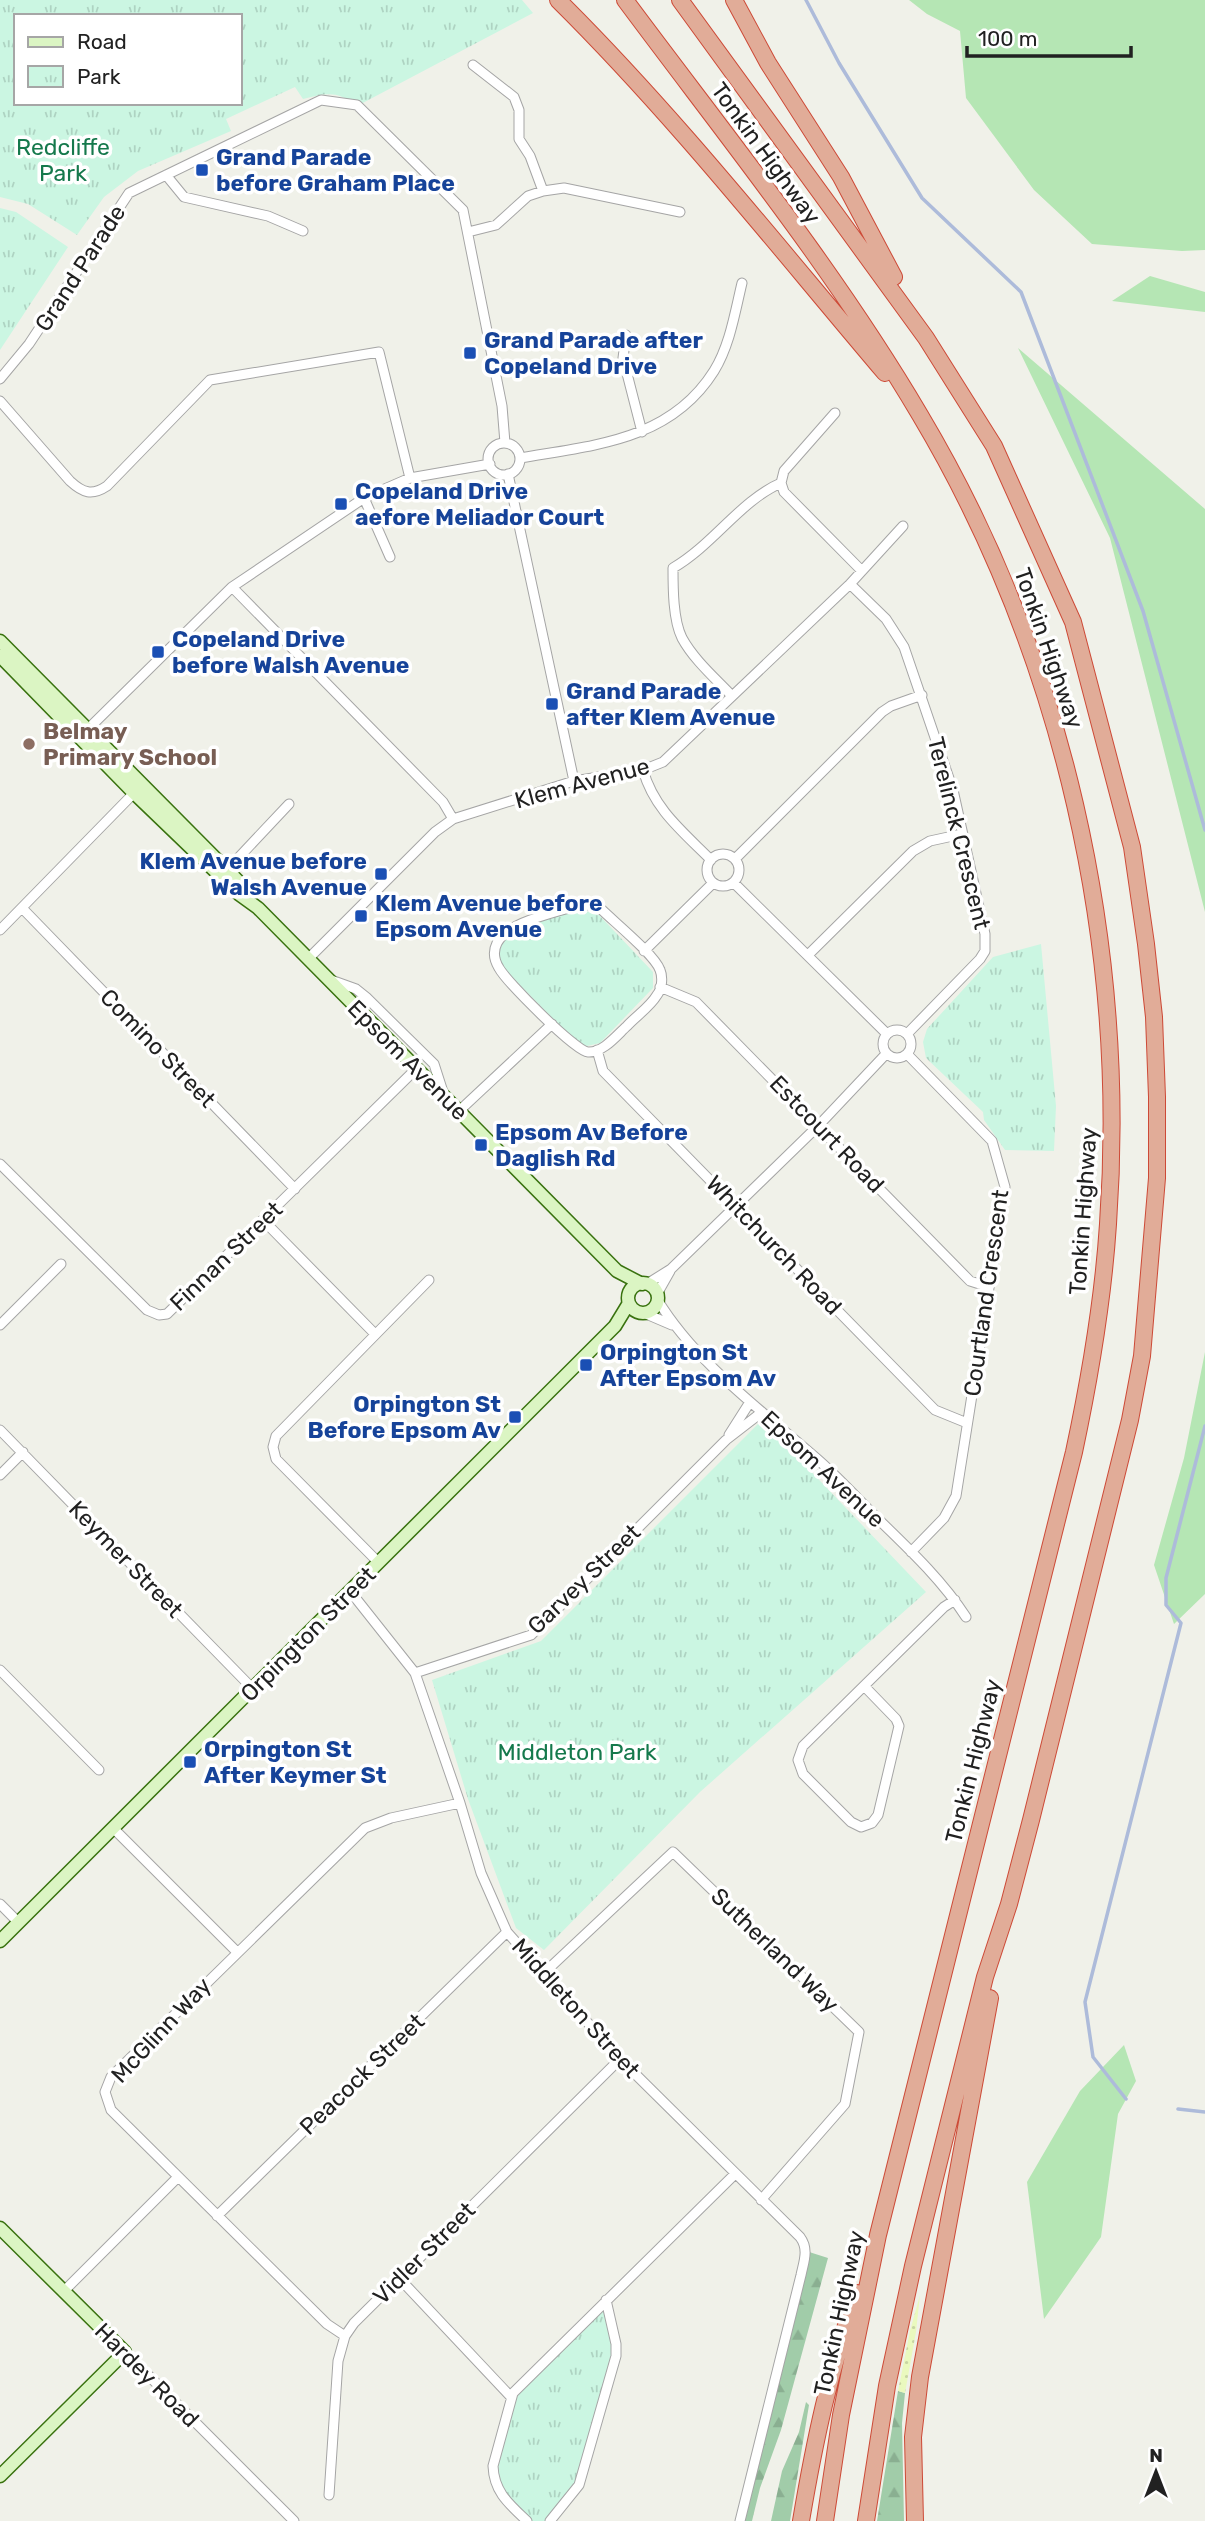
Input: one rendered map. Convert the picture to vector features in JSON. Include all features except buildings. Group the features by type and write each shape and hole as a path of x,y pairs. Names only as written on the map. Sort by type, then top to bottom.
{"highway":[{"path":"558,0 715,173 920,415"},
{"name":"Tonkin Highway","path":"625,0 854,310 920,415 965,498 1002,579 1030,652 1065,764 1081,825 1107,1011 1112,1124 1108,1224 1087,1393 878,2235 841,2415 825,2521"},
{"name":"Tonkin Highway","path":"680,0 926,338 994,446 1073,622 1132,847 1154,1017 1157,1178 1142,1356 1130,1420 1009,1904 985,1976 913,2266 887,2386 866,2521"},
{"path":"734,0 768,63 841,177 926,338"},
{"path":"915,2521 913,2437 919,2377 1009,1904"},
{"path":"801,2521 816,2440 846,2324 878,2235"}],"street":[{"path":"472,65 514,97 519,110 519,139 530,156 543,191"},
{"name":"Grand Parade","path":"0,379 29,344 129,193 321,100 357,105 463,210 502,406 505,443"},
{"path":"166,175 184,197 268,216 303,231"},
{"path":"468,232 496,225 528,196 564,188 680,212"},
{"path":"520,458 612,442 642,432 669,418 694,397 715,369 730,334 742,284"},
{"path":"626,335 623,358 642,432"},
{"path":"0,401 70,481 81,491 98,492 107,486 210,380 379,352 410,478"},
{"path":"835,413 784,471 781,483 784,492 862,571"},
{"path":"505,443 517,450 520,458 518,466 508,474 499,474 490,464 492,449 505,443"},
{"path":"84,733 232,587 364,498 410,478 490,464"},
{"path":"508,474 574,781"},
{"path":"732,696 681,635 673,592 673,568 693,556 764,490 781,483"},
{"path":"364,498 390,557"},
{"name":"Klem Avenue","path":"308,959 435,832 453,819 574,781 642,770 663,762 850,584 903,526"},
{"name":"Terelinck Crescent","path":"850,584 886,618 904,647 953,790 985,934 985,951 980,959 907,1034"},
{"path":"232,587 443,802 453,819"},
{"name":"Epsom Avenue","path":"0,641 138,789 224,873 249,893 258,908 617,1270 651,1290 673,1326 750,1402 818,1459 911,1552 955,1600 966,1617"},
{"name":"Epsom Avenue","path":"0,656 84,733"},
{"path":"735,859 882,712 922,695"},
{"path":"642,770 656,803 711,860"},
{"path":"0,930 138,789"},
{"path":"224,873 289,804"},
{"path":"808,955 913,851 930,841 962,834"},
{"path":"726,854 735,859 739,868 738,878 734,883 726,887 713,883 708,876 707,867 711,860 726,854"},
{"path":"644,951 713,883"},
{"path":"734,883 886,1034"},
{"path":"578,905 590,905 600,908 644,951 661,971 660,987 657,995 614,1039 597,1050 587,1052 579,1049 552,1024 499,970 494,954 496,945 502,935 512,928 578,905"},
{"name":"Comino Street","path":"22,908 295,1189"},
{"path":"326,977 356,989 366,997 434,1064 443,1095"},
{"name":"Estcourt Road","path":"660,987 696,1002 970,1281 989,1287"},
{"path":"459,1111 552,1024"},
{"path":"896,1030 907,1034 911,1043 907,1054 898,1058 886,1054 882,1046 886,1034 896,1030"},
{"name":"Whitchurch Road","path":"597,1050 603,1071 935,1410 967,1423"},
{"path":"651,1290 633,1287 628,1298 634,1310 642,1312 653,1308 651,1290 819,1125 886,1054"},
{"name":"Courtland Crescent","path":"907,1054 992,1141 1004,1187 956,1496 944,1518 911,1552"},
{"name":"Finnan Street","path":"0,1164 147,1310 159,1315 173,1311 417,1068"},
{"path":"264,1221 375,1334"},
{"path":"0,1325 61,1264"},
{"name":"Epsom Avenue","path":"617,1270 628,1298"},
{"path":"379,1563 276,1459 273,1447 276,1436 429,1280"},
{"name":"Orpington Street","path":"615,1326 628,1298"},
{"name":"Epsom Avenue","path":"642,1312 673,1326"},
{"name":"Orpington Street","path":"0,1941 615,1326 642,1312"},
{"name":"Garvey Street","path":"726,1440 750,1402"},
{"name":"Garvey Street","path":"415,1673 531,1635 726,1440 762,1412"},
{"name":"Keymer Street","path":"0,1430 252,1688"},
{"path":"0,1475 23,1452"},
{"name":"Middleton Street","path":"351,1591 415,1673 481,1873 507,1932 620,2059 803,2241 806,2251 740,2521"},
{"path":"865,1687 896,1719 899,1726 878,1815 872,1823 861,1827 851,1822 803,1774 798,1760 803,1746 944,1607 955,1600"},
{"path":"0,1670 99,1770"},
{"name":"McGlinn Way","path":"345,2336 327,2324 111,2110 105,2092 111,2077 236,1951 365,1828 391,1818 460,1803"},
{"path":"113,1828 236,1951"},
{"name":"Sutherland Way","path":"544,1973 673,1852 859,2032 845,2104 761,2200"},
{"path":"0,1904 18,1922"},
{"name":"Peacock Street","path":"217,2216 507,1932"},
{"name":"Vidler Street","path":"329,2495 338,2361 345,2336 354,2323 620,2059"},
{"path":"527,2521 503,2497 494,2476 494,2466 511,2397 735,2174"},
{"path":"63,2292 178,2177"},
{"name":"Hardey Road","path":"0,2228 294,2521"},
{"path":"399,2278 511,2397"},
{"path":"550,2521 579,2485 616,2356 616,2344 606,2300"},
{"path":"0,2476 125,2352"}],"shaded area":[{"path":"909,0 1205,0 1205,250 1182,251 1092,244 1034,190 966,98 960,31 927,14"},
{"path":"1150,276 1205,292 1205,312 1112,301"},
{"path":"1018,348 1205,509 1205,912 1110,538"},
{"path":"1205,1352 1205,1594 1174,1624 1154,1565 1184,1458"},
{"path":"1124,2045 1136,2081 1118,2114 1101,2237 1044,2319 1027,2182 1080,2091"}],"green space":[{"name":"Redcliffe Park","path":"0,0 522,0 533,13 357,106 344,97 331,94 303,99 295,87 226,119 231,131 138,171 104,197 77,235 28,204 0,197"},
{"name":"Redcliffe Park","path":"0,208 16,212 68,247 0,350"},
{"path":"579,909 599,915 653,972 653,988 600,1043 587,1046 577,1043 501,966 498,954 501,942 519,928"},
{"path":"1041,944 1056,1106 1054,1151 1005,1150 984,1120 983,1112 926,1058 923,1042 927,1029 993,957"},
{"name":"Middleton Park","path":"762,1420 926,1592 700,1792 544,1950 516,1928 468,1799 432,1680 541,1641"},
{"path":"806,2251 828,2258 781,2430 760,2488 752,2521 740,2521"},
{"path":"606,2300 616,2344 579,2485 550,2521 527,2521 503,2497 494,2476 511,2397"},
{"path":"898,2391 905,2393 902,2423 904,2521 877,2521"},
{"path":"806,2402 809,2405 790,2521 771,2521 782,2471 799,2432"}],"sand":[{"path":"920,2295 916,2332 905,2393 898,2391"}],"waterway":[{"path":"806,0 839,63 922,198 1021,292 1143,611 1205,830"},
{"path":"1126,2099 1093,2057 1085,2002 1181,1623 1166,1605 1166,1578 1205,1426"},
{"path":"1178,2109 1205,2112"}],"place":[{"name":"Grand Parade before Graham Place","path":"202,170"},
{"name":"Grand Parade after Copeland Drive","path":"470,353"},
{"name":"Copeland Drive aefore Meliador Court","path":"341,504"},
{"name":"Copeland Drive before Walsh Avenue","path":"158,652"},
{"name":"Grand Parade after Klem Avenue","path":"552,704"},
{"name":"Belmay Primary School","path":"29,744"},
{"name":"Klem Avenue before Walsh Avenue","path":"381,874"},
{"name":"Klem Avenue before Epsom Avenue","path":"361,916"},
{"name":"Epsom Av Before Daglish Rd","path":"481,1145"},
{"name":"Orpington St After Epsom Av","path":"586,1365"},
{"name":"Orpington St Before Epsom Av","path":"515,1417"},
{"name":"Orpington St After Keymer St","path":"190,1762"}]}
